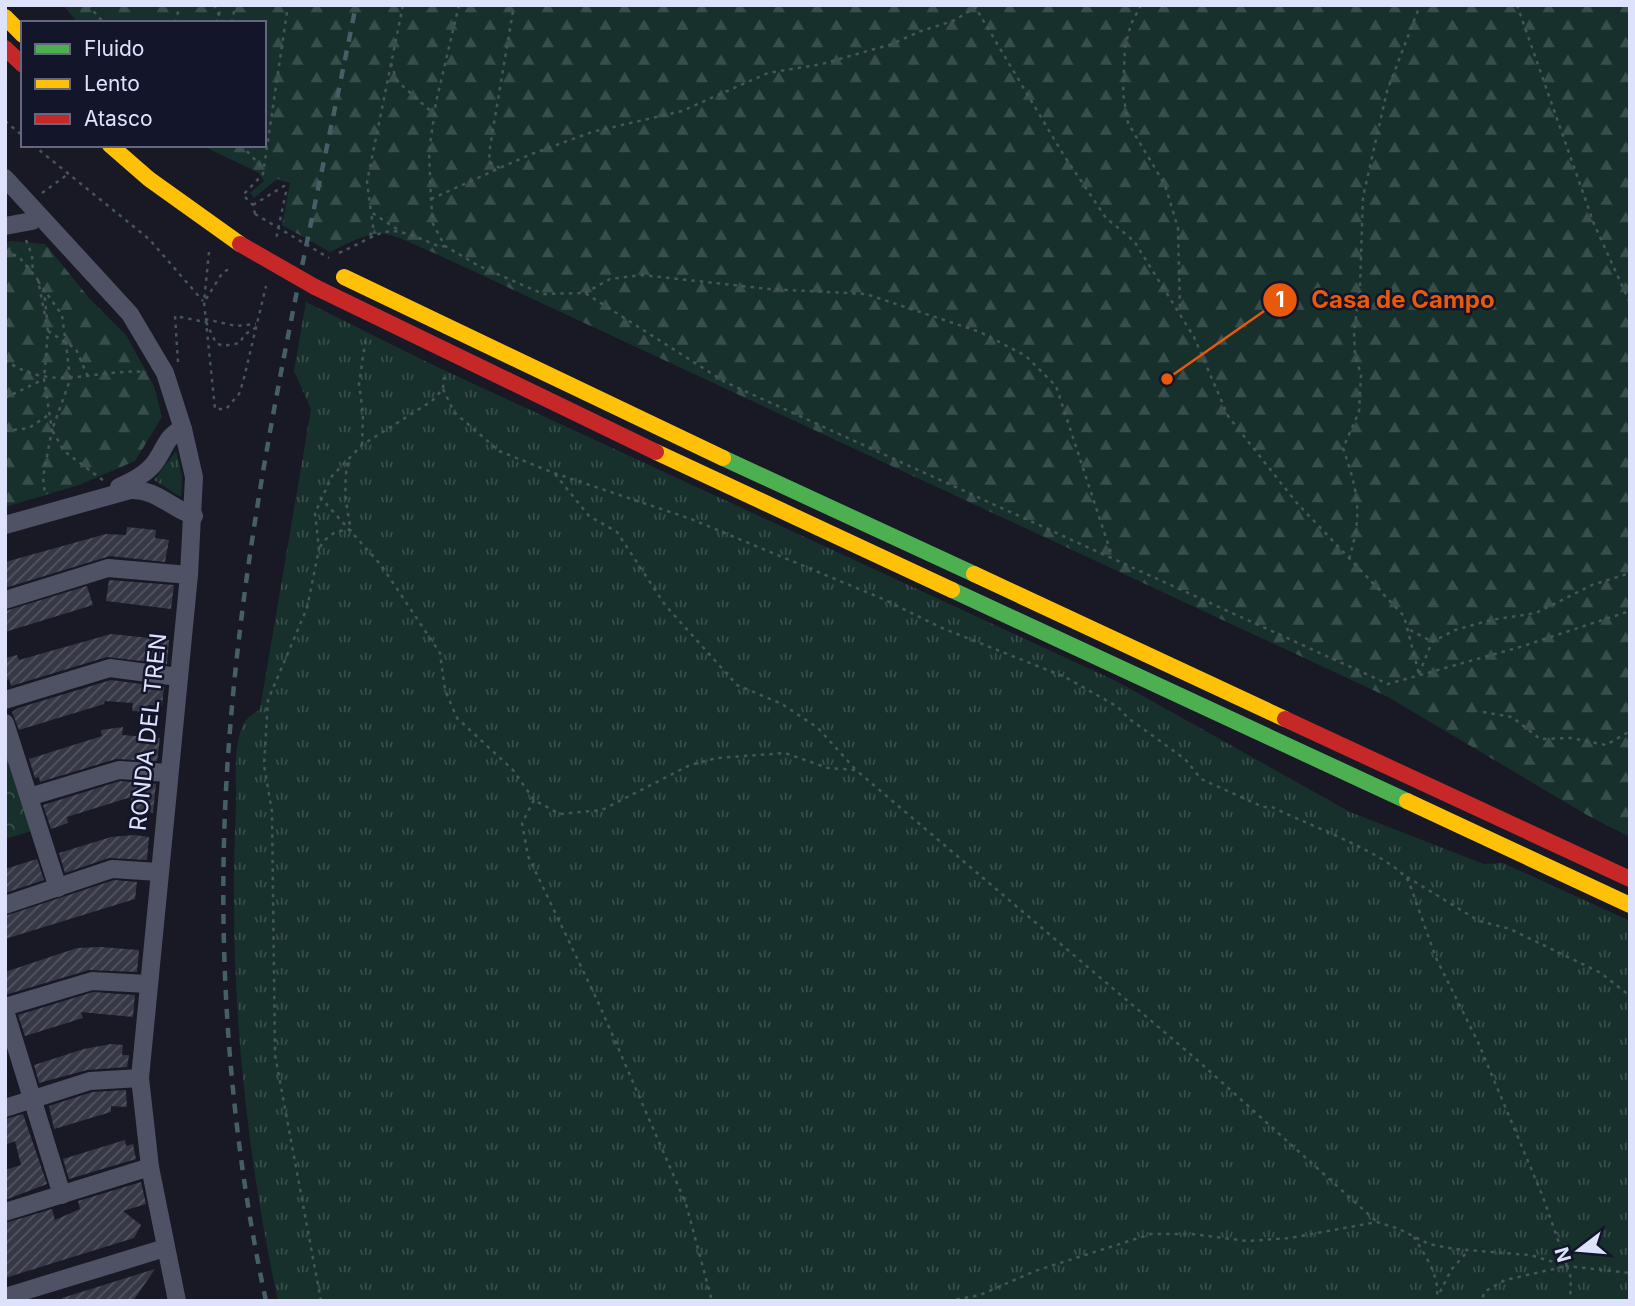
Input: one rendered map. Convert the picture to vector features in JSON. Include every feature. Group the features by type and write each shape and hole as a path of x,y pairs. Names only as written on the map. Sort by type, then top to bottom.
{"highway":[{"path":"5,17 21,33"},
{"path":"5,48 21,63"},
{"path":"112,147 149,179 240,244 316,287 532,394 1630,905"},
{"path":"327,263 520,363 1630,879"}],"street":[{"name":"RONDA DEL TREN","path":"5,178 130,314 172,368 194,477 194,516 140,1078 150,1167 177,1301"},
{"path":"12,225 32,220 33,209"},
{"path":"109,492 145,473 169,437 183,429"},
{"path":"5,525 109,492 130,489 150,491 176,509 194,516"},
{"path":"5,600 108,568 188,575"},
{"path":"5,700 110,668 178,677"},
{"path":"5,723 58,888"},
{"path":"29,797 120,770 169,772"},
{"path":"5,905 112,869 159,872"},
{"path":"62,1195 5,1009 92,981 148,984"},
{"path":"5,1108 90,1081 140,1078"},
{"path":"5,1212 150,1167"},
{"path":"5,1297 165,1248"}],"path":[{"path":"88,5 102,21"},
{"path":"214,5 222,21"},
{"path":"217,21 222,5"},
{"path":"266,127 288,5"},
{"path":"370,236 371,212 367,182 403,5"},
{"path":"459,5 429,152 433,224 445,246 512,283 542,294 586,293 610,279 642,275 769,289 866,294 980,332 1026,356 1056,386 1112,557"},
{"path":"499,168 489,162 490,148 514,5"},
{"path":"1141,5 1131,24 1125,47 1123,93 1128,123 1165,185 1178,228 1180,315"},
{"path":"1349,559 1357,534 1358,492 1343,448 1359,412 1361,374 1355,355 1354,332 1360,286 1363,197 1387,91 1420,5"},
{"path":"1517,5 1594,224 1630,303"},
{"path":"431,199 499,168 592,132 682,111 768,73 822,64 892,44 953,21 977,6 1063,154 1106,218 1134,241 1194,337 1228,416 1296,502 1398,608 1410,630 1419,674"},
{"path":"390,61 397,81 435,115"},
{"path":"5,121 21,134"},
{"path":"35,147 149,239 204,302"},
{"path":"243,147 264,169"},
{"path":"265,147 263,174 243,195 253,205 255,214 327,263 370,236 397,229"},
{"path":"33,209 68,174"},
{"path":"253,205 284,186 286,192 279,224"},
{"path":"371,212 397,229 440,247 445,246"},
{"path":"12,225 32,254 33,274"},
{"path":"211,241 204,302 212,402 219,411 233,403 239,394 268,278"},
{"path":"5,251 19,257 62,315 70,380 52,430 43,477 49,511"},
{"path":"204,302 223,272 234,267"},
{"path":"37,280 48,331"},
{"path":"44,289 48,331 44,379 52,430 64,451 109,492"},
{"path":"586,293 725,382 1388,684 1520,647 1630,611"},
{"path":"5,360 44,379 70,380 124,370 172,368 175,316 236,326 257,325"},
{"path":"205,321 216,344 223,346 240,343 244,335 257,325"},
{"path":"362,445 363,413 359,384 367,330"},
{"path":"48,331 66,340 75,349 88,377"},
{"path":"445,370 443,389 454,412 499,451 554,473 691,519 883,599 942,628 1065,677 1118,707 1128,718 1185,759 1201,779 1263,807 1272,807 1335,834 1479,921 1510,929 1601,973 1630,996"},
{"path":"5,398 44,379"},
{"path":"321,1301 275,1055 272,812 264,765 268,700 307,608 319,548 314,513 320,497 332,476 362,445 432,401 443,389"},
{"path":"5,431 29,428 51,413"},
{"path":"348,461 344,499 352,530"},
{"path":"554,473 589,516 617,532 665,605 737,685 782,704 818,728 856,770 1196,1059 1377,1222 1429,1244 1469,1251 1530,1255 1567,1266 1630,1273"},
{"path":"320,497 381,565 440,653 445,690 457,718 513,770 534,800 560,814 602,810 690,765 717,758 785,752 828,768 856,770"},
{"path":"319,548 326,537 340,530 352,530"},
{"path":"1419,674 1432,642 1455,630 1491,620 1536,613 1592,585 1630,573"},
{"path":"1410,630 1432,642"},
{"path":"1483,712 1512,717 1540,739 1571,738 1606,745 1630,731"},
{"path":"534,800 522,823 528,856 600,1004 686,1205 712,1300"},
{"path":"1405,876 1451,993 1478,1042 1567,1266 1571,1278 1570,1301"},
{"path":"948,1301 980,1296 1035,1271 1151,1234 1192,1234 1247,1241 1290,1238 1377,1222"},
{"path":"1414,1236 1433,1270 1439,1293 1436,1299"},
{"path":"1436,1299 1451,1270 1469,1251"},
{"path":"1482,1301 1484,1292 1505,1280 1567,1266"},
{"path":"980,1296 987,1301"}],"green space":[{"path":"63,5 1630,5 1630,837 1587,815 1388,697 434,253 403,239 382,234 372,234 330,252 282,225 290,183 277,179 254,198 250,193 264,181 259,173 205,147 266,147 266,21 76,21"},
{"path":"5,242 45,244 90,299 126,335 154,386 162,417 135,461 79,485 5,507"},
{"path":"306,302 433,365 1118,682 1350,812 1484,864 1503,863 1630,921 1630,1301 278,1301 256,1179 241,1056 234,932 236,765 240,732 249,717 260,709 311,409 294,371"},
{"path":"176,451 182,475 181,497 154,480"},
{"path":"12,756 35,830 5,839 5,758"}],"building":[{"path":"127,527 156,530 155,538 169,540 165,562 110,556 5,588 5,562 106,534 126,535"},
{"path":"109,580 174,585 171,609 106,601"},
{"path":"87,586 93,605 5,632 5,611"},
{"path":"111,634 169,640 167,664 107,657 11,686 9,679 5,681 5,658 17,655 19,660"},
{"path":"111,680 164,687 162,706 148,705 148,712 132,711 133,703 105,701 104,704 19,730 12,712 18,708"},
{"path":"123,727 122,735 160,738 157,761 116,759 40,782 39,777 35,778 29,759 102,736 101,730"},
{"path":"120,781 156,784 153,813 130,808 131,797 67,817 68,823 51,829 43,805"},
{"path":"111,837 149,837 147,860 109,858 65,873 59,853"},
{"path":"37,859 44,880 5,893 5,869"},
{"path":"114,880 137,882 135,899 5,939 5,916"},
{"path":"77,948 139,950 137,972 89,970 5,995 5,972"},
{"path":"93,992 135,995 133,1017 81,1012 83,1018 25,1036 18,1015"},
{"path":"111,1044 123,1045 122,1055 129,1055 127,1067 87,1070 39,1083 34,1065 84,1049"},
{"path":"126,1090 127,1107 111,1106 111,1112 54,1129 49,1106 92,1092"},
{"path":"23,1114 47,1184 5,1200 5,1170 21,1165 15,1141 5,1145 5,1119"},
{"path":"125,1140 126,1146 133,1144 136,1159 69,1179 63,1159"},
{"path":"141,1182 146,1204 123,1211 141,1225 134,1238 5,1278 5,1223 52,1209 55,1220 80,1209 78,1201"},
{"path":"155,1269 133,1301 62,1301 62,1298"}],"railway":[{"path":"266,1301 241,1157 227,1011 224,864 231,718 240,628 267,449 356,5"}],"traffic: fast":[{"path":"723,458 974,574"},
{"path":"952,590 1407,801"}],"traffic: slow":[{"path":"5,17 21,33"},
{"path":"112,147 149,179 240,244"},
{"path":"344,277 723,458"},
{"path":"656,452 952,590"},
{"path":"974,574 1285,719"},
{"path":"1407,801 1630,905"}],"traffic: jam":[{"path":"5,48 21,63"},
{"path":"240,244 315,287"},
{"path":"315,287 656,452"},
{"path":"1285,719 1630,879"}],"place":[{"name":"Casa de Campo","path":"1167,379"}]}
